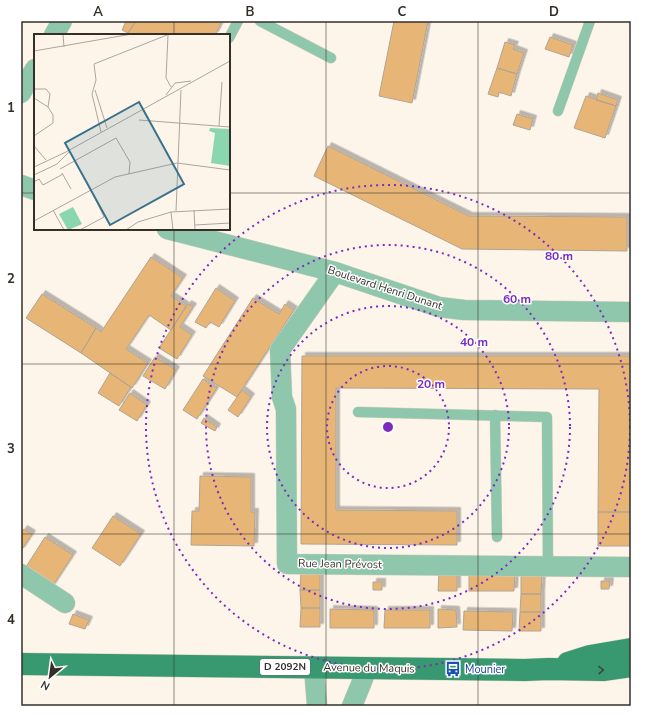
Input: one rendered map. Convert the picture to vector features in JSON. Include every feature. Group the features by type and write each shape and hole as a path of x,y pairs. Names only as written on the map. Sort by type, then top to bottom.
{"main road":[{"name":"Avenue du Maquis","path":"548,669 590,656 631,648"},
{"name":"Avenue du Maquis","path":"21,664 525,670 603,670 631,666"}],"street":[{"path":"55,34 62,21"},
{"path":"21,93 34,71"},
{"path":"21,185 34,190"},
{"name":"Boulevard Henri Dunant","path":"171,230 335,272 438,307 464,310 631,312"},
{"name":"Rue Jean Prévost","path":"335,272 280,350 282,397 286,409 287,564 631,567"},
{"path":"21,574 65,603"},
{"path":"314,667 318,706"},
{"path":"352,706 362,684 367,668"}],"lane":[{"path":"230,36 238,21"},
{"path":"260,21 331,58"},
{"path":"558,111 590,21"},
{"path":"358,412 547,417 548,566"},
{"path":"495,415 498,537"}],"building":[{"path":"126,21 136,21 128,33 122,30"},
{"path":"136,21 222,21 216,34 128,33"},
{"path":"394,21 428,21 412,103 379,96"},
{"path":"550,37 573,45 569,57 545,49"},
{"path":"505,42 515,45 513,49 524,53 517,74 497,68"},
{"path":"497,68 517,74 511,96 499,92 498,97 488,94"},
{"path":"598,93 618,100 616,106 596,100"},
{"path":"586,96 616,106 605,138 574,128"},
{"path":"517,114 533,119 530,130 513,125"},
{"path":"328,146 469,216 627,217 627,251 462,249 314,176"},
{"path":"151,257 183,278 171,296 186,306 171,330 149,315 126,349 148,363 132,388 81,353 96,328 101,332"},
{"path":"216,288 235,301 219,327 210,322 206,328 195,322"},
{"path":"42,294 96,328 81,353 26,318"},
{"path":"253,298 279,314 285,304 294,310 237,397 203,376"},
{"path":"188,304 193,307 180,327 192,335 177,359 159,348"},
{"path":"302,356 631,356 631,512 598,512 599,389 336,388 336,510 457,511 457,545 301,544"},
{"path":"155,357 176,370 165,389 143,376"},
{"path":"110,373 131,387 119,406 98,393"},
{"path":"203,379 217,388 197,419 183,410"},
{"path":"242,390 251,397 238,417 228,410"},
{"path":"130,393 147,405 137,421 119,410"},
{"path":"204,418 217,427 215,431 201,423"},
{"path":"200,476 251,477 251,512 255,512 254,546 191,545 192,511 199,511"},
{"path":"598,512 631,512 631,546 598,546"},
{"path":"113,516 141,534 120,566 92,548"},
{"path":"24,529 32,534 21,551 21,533"},
{"path":"45,537 73,555 52,587 24,570"},
{"path":"301,572 320,573 320,590 300,590"},
{"path":"439,572 457,572 457,591 438,591"},
{"path":"469,572 515,573 514,591 469,591"},
{"path":"521,574 542,574 541,594 521,594"},
{"path":"601,581 610,581 609,589 601,589"},
{"path":"373,582 382,582 382,590 373,590"},
{"path":"300,590 320,590 320,608 301,608"},
{"path":"521,594 541,594 541,612 520,612"},
{"path":"301,608 320,608 320,627 300,627"},
{"path":"330,609 374,610 374,628 330,628"},
{"path":"438,609 456,610 457,627 438,628"},
{"path":"385,610 430,610 430,628 384,628"},
{"path":"464,611 513,612 512,631 463,630"},
{"path":"520,612 541,612 541,631 519,631"},
{"path":"73,614 89,620 85,629 69,624"}],"place":[{"name":"Mounier","path":"453,669"}]}
